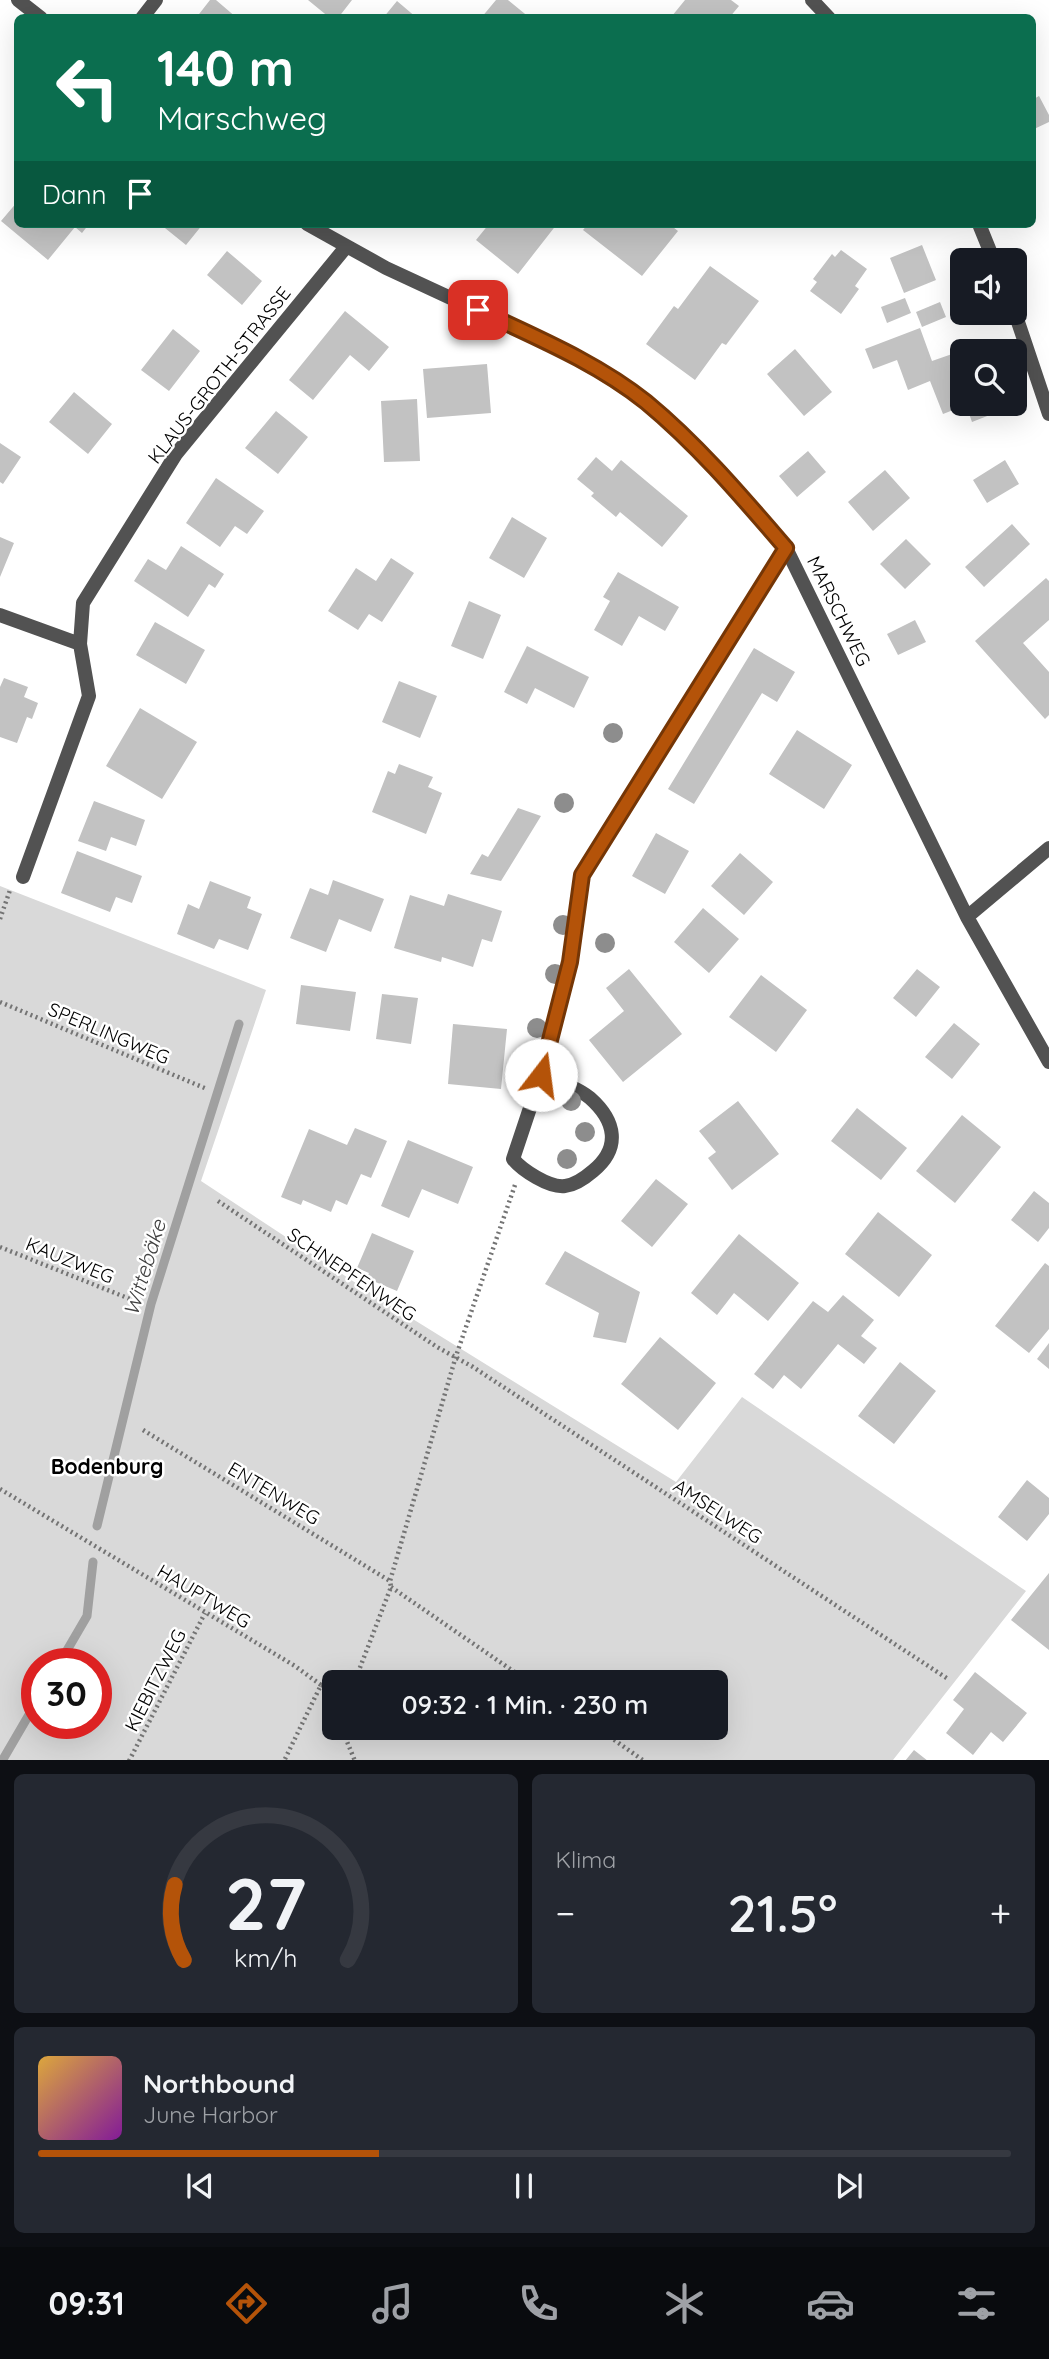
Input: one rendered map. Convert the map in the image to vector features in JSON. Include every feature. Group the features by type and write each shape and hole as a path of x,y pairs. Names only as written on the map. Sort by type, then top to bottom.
{"street":[{"path":"18,0 35,14"},
{"path":"145,14 156,0"},
{"path":"812,0 825,14"},
{"name":"MARSCHWEG","path":"314,228 386,268 576,356 645,401 721,472 786,548 967,917 1049,1062"},
{"path":"981,228 989,248"},
{"name":"KLAUS-GROTH-STRASSE","path":"23,877 89,696 80,644 83,603 177,454 346,247"},
{"path":"1019,325 1049,414"},
{"path":"541,1075 589,1097 608,1118 613,1138 606,1161 585,1178 564,1186 540,1179 521,1168 513,1159 541,1075 570,962 582,875 786,548"},
{"path":"0,615 80,644"},
{"path":"967,917 1049,848"}],"path":[{"path":"0,919 10,891 23,877"},
{"name":"SPERLINGWEG","path":"0,1002 207,1089"},
{"path":"359,1670 390,1584 456,1356 521,1168"},
{"name":"SCHNEPFENWEG","path":"218,1201 437,1347 472,1367"},
{"name":"KAUZWEG","path":"0,1247 130,1299"},
{"name":"AMSELWEG","path":"472,1367 948,1678"},
{"name":"ENTENWEG","path":"143,1430 390,1584 512,1670"},
{"name":"HAUPTWEG","path":"0,1489 321,1685"},
{"name":"KIEBITZWEG","path":"129,1760 205,1613"},
{"path":"284,1760 321,1685"},
{"path":"347,1740 355,1760"},
{"path":"615,1740 644,1760"}],"shaded area":[{"path":"0,886 266,990 201,1181 374,1295 676,1482 742,1397 1026,1591 893,1760 0,1760"}],"building":[{"path":"210,0 216,0 232,14 199,14"},
{"path":"308,0 352,0 341,14 325,14"},
{"path":"496,0 508,0 525,14 484,14"},
{"path":"685,0 731,0 739,6 732,14 674,14"},
{"path":"397,1 412,14 386,14"},
{"path":"1039,96 1049,115 1049,122 1036,128 1036,98"},
{"path":"14,206 14,228 74,228 48,260 1,221"},
{"path":"165,228 200,228 186,245"},
{"path":"486,228 554,228 518,274 476,240"},
{"path":"674,228 678,231 642,276 583,230"},
{"path":"922,245 936,280 904,293 890,258"},
{"path":"841,250 867,269 855,286 859,289 841,314 810,291 817,282 813,279 832,254 835,257"},
{"path":"227,251 262,281 242,305 207,275"},
{"path":"710,266 759,301 726,345 722,343 695,380 646,344 674,306 678,309"},
{"path":"905,298 911,313 887,323 881,307"},
{"path":"940,302 946,317 922,327 916,312"},
{"path":"345,311 389,347 369,371 350,355 313,400 289,380"},
{"path":"920,328 932,361 950,355 950,411 943,414 930,381 908,390 897,360 873,369 865,349"},
{"path":"173,329 200,351 169,391 141,370"},
{"path":"795,349 832,392 804,416 767,374"},
{"path":"487,364 491,413 427,418 423,369"},
{"path":"74,392 112,424 88,454 49,422"},
{"path":"417,399 420,461 384,462 381,401"},
{"path":"276,411 308,437 278,474 245,448"},
{"path":"970,416 987,416 972,422"},
{"path":"0,443 21,457 3,484 0,482"},
{"path":"808,451 826,472 797,497 779,476"},
{"path":"596,457 612,471 621,460 688,516 662,547 620,512 616,517 591,496 594,493 577,479"},
{"path":"1005,460 1019,484 987,503 973,480"},
{"path":"885,470 910,498 873,531 848,502"},
{"path":"216,478 264,511 247,534 235,526 220,547 186,523"},
{"path":"512,517 547,538 524,578 489,558"},
{"path":"1012,524 1030,544 984,587 965,567"},
{"path":"0,537 14,543 0,577"},
{"path":"906,539 931,564 905,589 880,564"},
{"path":"181,546 224,574 215,588 209,584 188,617 134,581 148,559 166,570"},
{"path":"391,558 414,573 382,622 369,614 358,630 328,611 356,568 376,581"},
{"path":"618,572 679,607 665,631 639,616 622,646 594,630 610,601 603,597"},
{"path":"1046,578 1049,581 1049,620 1023,643 1049,672 1049,715 1045,719 975,641"},
{"path":"469,601 501,615 483,659 451,646"},
{"path":"915,620 926,642 898,655 887,634"},
{"path":"155,622 205,650 186,684 136,655"},
{"path":"527,646 589,677 574,708 535,688 527,704 504,692"},
{"path":"754,648 795,672 777,702 762,693 694,804 668,789"},
{"path":"4,678 28,687 24,697 38,703 32,719 27,717 17,743 0,737 0,687"},
{"path":"399,681 437,696 420,738 382,722"},
{"path":"140,708 197,742 162,799 106,766"},
{"path":"797,730 852,765 824,809 769,774"},
{"path":"399,764 433,777 428,787 442,793 426,834 372,812 388,771 395,774"},
{"path":"94,801 145,820 136,846 111,837 106,851 78,841"},
{"path":"518,808 541,816 501,881 470,874 482,854 488,857"},
{"path":"656,833 689,851 665,894 632,876"},
{"path":"77,851 142,876 132,903 116,897 110,912 61,893"},
{"path":"740,853 773,882 744,915 711,886"},
{"path":"333,880 384,899 371,932 339,919 326,952 290,938 310,888 328,895"},
{"path":"210,881 251,897 247,908 262,914 248,950 219,939 214,949 177,934 188,904 199,909"},
{"path":"448,894 502,911 492,942 482,939 473,967 442,957 441,962 394,948 410,895 444,906"},
{"path":"703,908 739,939 709,973 674,942"},
{"path":"629,969 682,1034 623,1082 589,1040 624,1011 606,988"},
{"path":"917,969 940,987 916,1017 893,998"},
{"path":"761,975 807,1010 776,1052 729,1017"},
{"path":"301,985 356,992 350,1031 296,1024"},
{"path":"382,994 418,998 411,1044 376,1039"},
{"path":"954,1023 980,1044 952,1079 925,1057"},
{"path":"453,1024 507,1029 501,1089 448,1084"},
{"path":"738,1101 779,1154 732,1190 708,1158 716,1152 699,1131"},
{"path":"857,1108 907,1148 881,1180 831,1141"},
{"path":"962,1115 1001,1147 955,1203 916,1171"},
{"path":"355,1128 387,1141 371,1178 361,1174 347,1205 336,1200 331,1212 303,1200 301,1205 281,1197 309,1129 347,1145"},
{"path":"408,1140 473,1167 458,1204 422,1189 409,1218 381,1206"},
{"path":"656,1179 688,1204 652,1247 621,1221"},
{"path":"1034,1191 1049,1203 1049,1228 1038,1242 1011,1220"},
{"path":"878,1212 932,1255 899,1297 845,1254"},
{"path":"372,1233 414,1251 397,1291 366,1278 369,1273 357,1268"},
{"path":"739,1234 799,1283 768,1321 734,1293 717,1315 691,1293"},
{"path":"565,1251 640,1292 626,1343 593,1337 599,1313 545,1284"},
{"path":"1045,1263 1049,1266 1049,1329 1029,1353 995,1326"},
{"path":"843,1295 874,1320 861,1336 877,1348 864,1364 838,1344 801,1389 784,1375 773,1389 754,1374 813,1301 828,1312"},
{"path":"660,1337 716,1383 678,1430 621,1384"},
{"path":"1049,1343 1049,1369 1037,1359"},
{"path":"900,1362 936,1391 894,1444 858,1416"},
{"path":"1027,1480 1049,1498 1049,1514 1027,1541 998,1517"},
{"path":"1049,1573 1049,1650 1011,1620"},
{"path":"975,1672 1027,1713 1003,1742 991,1732 973,1755 946,1733 964,1709 953,1700"},
{"path":"914,1750 927,1760 906,1760"}],"waterway":[{"name":"Wittebäke","path":"97,1526 151,1304 239,1024"},
{"name":"Wittebäke","path":"68,1648 87,1616 93,1562"},
{"name":"Wittebäke","path":"3,1760 21,1728"}],"district":[{"name":"Bodenburg","path":"107,1467"}],"route":[{"path":"478,310 576,356 645,401 721,472 786,548 582,875 570,962 541,1075"}]}
